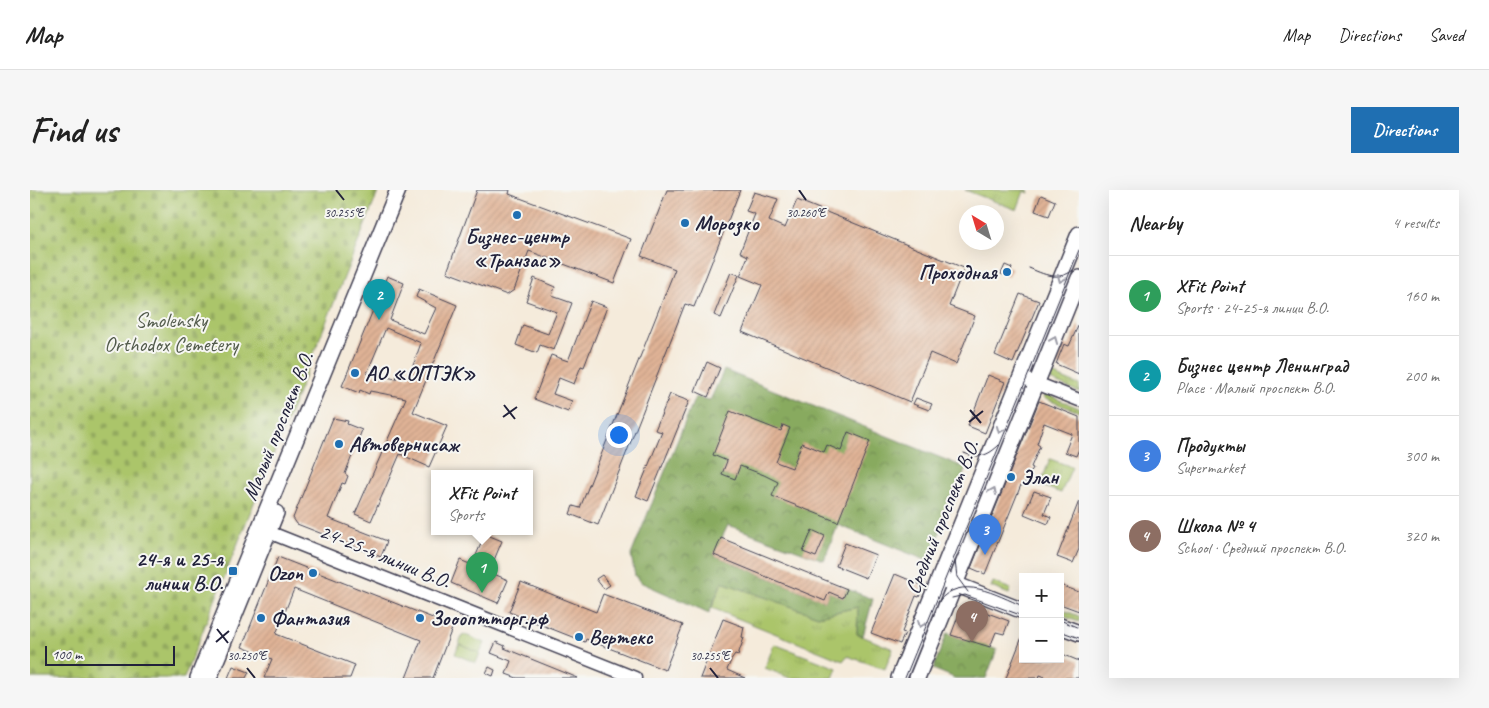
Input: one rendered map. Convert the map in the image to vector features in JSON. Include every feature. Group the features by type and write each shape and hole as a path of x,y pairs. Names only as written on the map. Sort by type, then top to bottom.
{"main road":[{"name":"Малый проспект В.О.","path":"209,678 264,530 398,190"},
{"name":"Малый проспект В.О.","path":"198,678 264,530 407,190"},
{"name":"Средний проспект В.О.","path":"899,678 1079,234"},
{"name":"Средний проспект В.О.","path":"917,678 1079,278"},
{"path":"940,578 1019,609"},
{"path":"1064,627 1079,633"}],"street":[{"path":"1021,377 1079,400"},
{"name":"24-25-я линии В.О.","path":"264,530 635,678"}],"green space":[{"name":"Smolensky Orthodox Cemetery","path":"30,190 379,190 184,678 30,678"},
{"path":"965,190 1028,190 1029,193 1024,191 1017,210"},
{"path":"724,370 966,468 928,561 838,525 824,560 728,525 714,555 825,601 829,592 843,598 847,589 873,599 863,636 857,634 858,607 818,616 722,582 709,613 640,582 635,576 631,555 695,397 710,400"},
{"path":"1052,374 1079,385 1079,392 1050,380"},
{"path":"1045,394 1079,408 1079,412 1043,398"},
{"path":"1050,459 1072,467 1061,493 1040,485"},
{"path":"722,582 818,616 858,607 857,634 893,649 885,669 847,656 843,661 712,608"},
{"path":"993,582 1011,589 1009,594 991,587"},
{"path":"1064,610 1079,616 1079,622 1064,616"},
{"path":"947,633 965,640 968,633 975,641 997,650 986,678 955,678 933,669"},
{"path":"463,634 485,643 480,653 459,644"},
{"path":"459,644 480,653 476,663 455,654"},
{"path":"774,644 837,668 833,678 790,678 765,668"}],"building":[{"name":"Бизнес-центр «Транзас»","path":"477,190 510,190 509,194 631,239 614,283 529,251 514,290 507,295 447,272"},
{"path":"667,190 740,190 694,307 685,304 598,525 570,514 573,506 580,508 675,269 641,256"},
{"path":"754,192 778,199 769,221 785,228 797,200 964,268 949,306 975,316 956,364 930,353 910,402 742,332 762,285 740,276 748,256 740,252 755,214 746,211"},
{"path":"1041,195 1055,201 1049,216 1035,211"},
{"name":"Проходная","path":"1005,265 1012,268 1009,277 1001,274"},
{"path":"731,272 739,275 721,318 714,315"},
{"path":"387,276 404,283 390,320 424,334 436,308 416,297 419,289 457,305 413,412 447,426 429,467 400,454 371,521 355,514 406,398 370,391 369,394 360,390 359,393 342,386","holes":["386,328 421,343 409,377 397,375 396,379 367,373"]},
{"path":"534,278 555,287 552,296 572,303 554,350 540,345 537,353 516,345 523,325 548,334 557,312 526,301"},
{"path":"1020,294 1039,301 1013,363 995,355"},
{"path":"591,301 607,307 584,367 581,366 574,384 559,378 553,394 572,401 568,412 534,399 551,355 568,361"},
{"path":"1079,324 1079,374 1056,364 1064,344 1069,346"},
{"path":"707,362 720,368 708,397 695,391"},
{"path":"988,375 1005,382 985,433 968,426"},
{"path":"670,394 689,401 648,501 636,496 662,432 655,430"},
{"path":"916,398 932,404 929,410 913,404"},
{"path":"1039,401 1079,417 1079,449 1076,456 1065,452 1072,434 1044,423 1037,444 1040,446 1031,467 1033,468 1023,486 1021,485 985,574 971,568"},
{"path":"730,411 781,431 783,425 790,428 776,462 792,468 802,443 824,452 827,445 841,451 848,432 870,441 838,522 772,496 778,482 764,475 740,466 735,479 722,474 727,461 713,455"},
{"path":"333,418 348,421 347,424 362,430 345,474 348,476 345,484 342,483 328,518 387,541 381,557 297,524 293,518"},
{"path":"1034,491 1051,497 1044,514 1051,517 1048,524 1024,514"},
{"path":"1079,501 1079,549 1073,563 1057,557"},
{"path":"812,530 825,536 816,557 803,552"},
{"path":"485,535 502,541 489,572 508,580 498,603 451,583 460,560 472,565"},
{"path":"721,538 847,589 843,598 829,592 825,601 714,555"},
{"path":"845,543 876,555 866,578 836,566"},
{"path":"278,557 453,626 433,678 406,678 421,640 294,589 276,634 355,665 350,678 264,678 272,659 242,647"},
{"path":"895,574 924,586 919,597 916,596 902,632 905,633 900,644 871,633"},
{"path":"602,575 610,585 604,589 596,579"},
{"path":"521,582 596,612 603,594 683,625 665,670 586,639 585,642 509,612"},
{"path":"1064,586 1079,592 1079,611 1064,605"},
{"path":"962,606 971,610 969,613 983,619 985,612 1009,621 1004,634 996,632 990,647 951,635"},
{"path":"723,619 744,627 742,637 744,638 738,655 735,654 732,658 727,670 745,678 700,678"},
{"path":"496,642 505,646 504,648 578,678 517,678 506,674 511,661 491,653"},
{"path":"1019,645 1019,663 1064,663 1064,655 1079,661 1079,678 1048,678 1040,675 1039,678 1006,678"},
{"path":"233,666 249,672 246,678 228,678"},
{"path":"489,667 495,670 493,676 486,673"}],"tram line":[{"path":"905,678 1079,250"},
{"path":"1029,268 1051,276 1062,276 1073,270"},
{"path":"964,453 974,456 983,455 991,452 999,445"},
{"path":"955,561 957,577 968,592"},
{"path":"938,602 947,593 957,589 968,588 990,592 1019,604"},
{"path":"952,598 965,595 1019,615"},
{"path":"1064,622 1079,628"},
{"path":"1064,632 1079,638"}],"place":[{"name":"Бизнес-центр «Транзас»","path":"517,215"},
{"name":"Морозко","path":"685,223"},
{"name":"Проходная","path":"1007,272"},
{"name":"Бизнес центр Ленинград","path":"379,320"},
{"name":"АО «ОПТЭК»","path":"355,373"},
{"name":"Автовернисаж","path":"339,444"},
{"name":"Элан","path":"1011,477"},
{"name":"Продукты","path":"985,555"},
{"name":"24-я и 25-я линии В.О.","path":"233,571"},
{"name":"Ozon","path":"313,573"},
{"name":"XFit Point","path":"482,593"},
{"name":"Фантазия","path":"261,618"},
{"name":"Зоооптторг.рф","path":"420,618"},
{"name":"Вертекс","path":"579,637"},
{"name":"Школа № 4","path":"972,642"}]}
